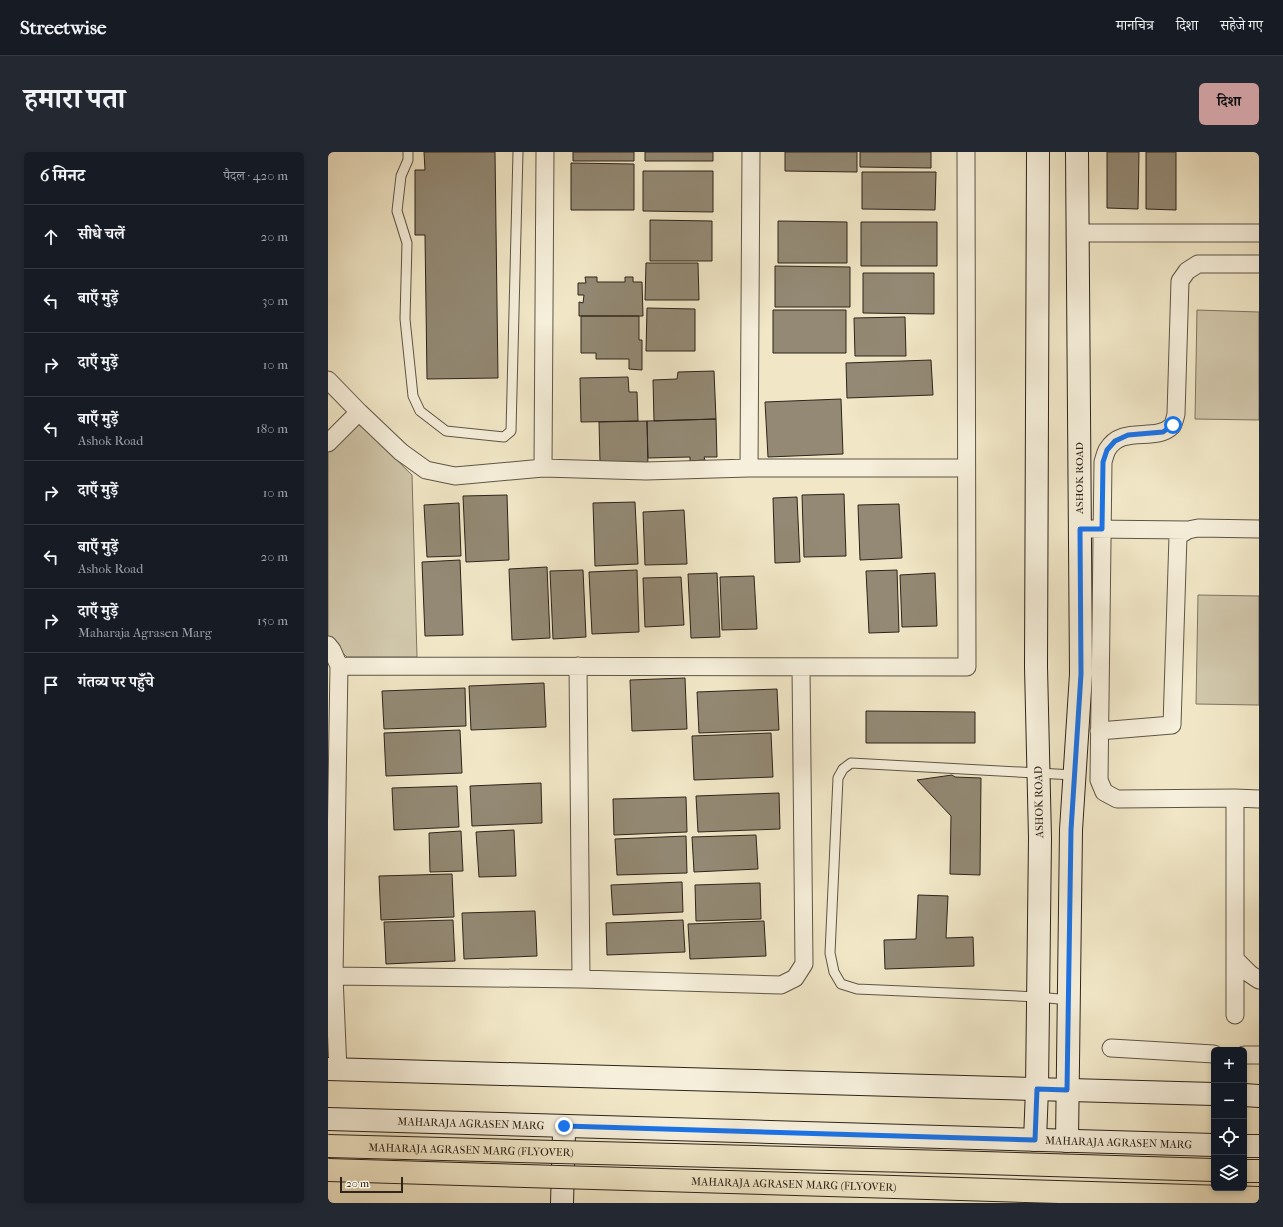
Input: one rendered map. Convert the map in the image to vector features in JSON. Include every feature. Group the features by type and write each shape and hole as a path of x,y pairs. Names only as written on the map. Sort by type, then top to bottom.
{"main road":[{"name":"MAHARAJA AGRASEN MARG (FLYOVER)","path":"328,1146 1211,1170"},
{"name":"MAHARAJA AGRASEN MARG (FLYOVER)","path":"328,1170 1259,1198"},
{"path":"1247,1171 1259,1171"}],"street":[{"path":"543,468 545,152"},
{"path":"749,468 751,152"},
{"path":"339,666 966,666 966,152"},
{"name":"ASHOK ROAD","path":"1035,1140 1040,838 1036,667 1038,152"},
{"name":"ASHOK ROAD","path":"1067,1141 1071,830 1081,674 1077,152"},
{"path":"1078,233 1259,233"},
{"path":"1259,264 1198,264 1187,271 1180,281 1176,414 1173,425 1163,432 1128,435 1115,441 1107,450 1103,462 1099,731 1099,780 1104,792 1117,799 1259,799"},
{"path":"328,380 401,452 426,470 454,476 543,468 646,471 749,468 966,468"},
{"path":"328,443 359,412"},
{"path":"1080,529 1259,529"},
{"path":"1099,731 1172,725 1178,536 1188,530"},
{"path":"328,644 339,666 332,901 334,976 333,1070 1211,1094"},
{"path":"578,666 581,979"},
{"path":"334,976 581,979 781,985 795,978 804,964 801,667"},
{"path":"1235,798 1235,1016"},
{"path":"1235,959 1250,974 1259,980"},
{"path":"1111,1048 1211,1054"},
{"path":"1247,1055 1259,1055"},
{"path":"1247,1095 1259,1096"},
{"name":"MAHARAJA AGRASEN MARG","path":"328,1119 1211,1145"},
{"path":"562,1203 564,1126"},
{"path":"1247,1146 1259,1146"}],"lane":[{"path":"408,152 408,160 401,176 397,211 407,243 405,318 413,396 420,411 446,431 504,437 511,431 518,152"},
{"path":"1068,1000 857,990 841,984 834,972 830,953 838,778 843,769 852,763 1074,776"}],"shaded area":[{"path":"1197,310 1259,312 1259,420 1195,419"},
{"path":"358,422 412,475 417,657 347,657 328,639 328,452"},
{"path":"1198,595 1259,596 1259,705 1196,704"}],"building":[{"path":"424,152 495,152 498,378 427,379 425,235 415,235 415,170 425,170"},
{"path":"573,152 634,152 634,161 573,161"},
{"path":"645,152 713,152 713,161 645,161"},
{"path":"785,152 857,152 857,172 785,171"},
{"path":"860,152 931,152 931,168 860,167"},
{"path":"1107,152 1139,152 1138,209 1107,208"},
{"path":"1146,152 1176,152 1176,210 1146,209"},
{"path":"571,163 634,164 634,210 571,210"},
{"path":"643,171 713,171 713,212 643,211"},
{"path":"862,172 936,172 935,210 862,209"},
{"path":"650,220 712,221 712,261 650,261"},
{"path":"778,221 847,222 847,263 778,263"},
{"path":"861,222 937,222 937,266 861,266"},
{"path":"646,263 698,263 699,300 645,300"},
{"path":"775,266 850,267 850,307 775,307"},
{"path":"863,273 934,273 934,314 863,313"},
{"path":"585,277 597,277 597,282 625,282 625,277 633,277 633,282 642,282 643,316 579,316 579,302 583,303 584,295 578,295 578,283 586,283"},
{"path":"647,308 695,309 695,351 646,351"},
{"path":"773,310 846,310 846,353 773,353"},
{"path":"581,316 639,316 639,340 642,340 642,370 629,369 629,359 596,359 596,353 581,353"},
{"path":"905,317 906,356 855,356 854,318"},
{"path":"931,360 933,395 847,398 846,363"},
{"path":"714,371 716,419 654,421 653,380 677,379 678,372"},
{"path":"628,377 629,392 637,392 638,421 581,422 580,378"},
{"path":"841,399 843,454 768,457 765,402"},
{"path":"716,419 717,457 704,457 705,460 690,461 690,457 648,458 647,421"},
{"path":"647,421 648,468 627,468 627,462 600,462 599,422"},
{"path":"844,494 846,556 804,557 802,495"},
{"path":"507,495 509,560 466,562 463,496"},
{"path":"797,497 800,562 775,563 773,498"},
{"path":"635,502 638,564 595,566 593,503"},
{"path":"459,503 461,556 427,557 424,505"},
{"path":"899,504 902,558 860,560 858,505"},
{"path":"684,510 687,564 645,565 643,512"},
{"path":"460,560 463,635 425,636 422,562"},
{"path":"547,567 550,638 512,640 509,569"},
{"path":"583,570 586,637 553,639 550,571"},
{"path":"637,570 639,632 592,634 589,572"},
{"path":"897,570 899,632 869,633 866,571"},
{"path":"717,573 720,637 691,638 688,574"},
{"path":"935,573 937,626 902,627 900,575"},
{"path":"754,576 757,629 722,630 720,577"},
{"path":"681,577 684,625 645,627 643,578"},
{"path":"685,678 687,729 632,731 630,680"},
{"path":"544,683 546,727 471,730 469,686"},
{"path":"465,688 466,726 384,729 382,691"},
{"path":"777,689 779,730 699,733 697,692"},
{"path":"866,711 975,712 975,743 866,743"},
{"path":"460,730 462,773 386,776 384,733"},
{"path":"771,733 773,777 694,780 692,736"},
{"path":"952,775 955,777 981,778 980,875 950,874 951,816 917,780"},
{"path":"541,783 542,823 472,826 470,786"},
{"path":"457,786 459,827 394,830 392,788"},
{"path":"779,793 780,829 698,832 696,796"},
{"path":"686,797 687,832 614,835 613,799"},
{"path":"514,830 516,876 479,877 476,832"},
{"path":"461,831 463,871 430,872 429,833"},
{"path":"756,835 758,869 694,872 692,837"},
{"path":"686,836 687,873 617,875 615,839"},
{"path":"452,874 454,917 381,920 379,876"},
{"path":"682,882 683,912 613,915 611,885"},
{"path":"760,883 761,919 696,921 695,885"},
{"path":"918,895 948,896 946,938 973,937 974,966 885,969 884,940 916,939"},
{"path":"535,911 537,956 464,959 462,913"},
{"path":"453,920 455,961 386,964 384,922"},
{"path":"683,920 685,952 607,955 606,923"},
{"path":"764,921 766,956 690,959 688,924"}],"route":[{"path":"564,1126 1035,1140 1037,1089 1067,1090 1071,830 1081,674 1080,529 1102,529 1103,462 1107,450 1115,441 1128,435 1163,432 1173,425"}]}
